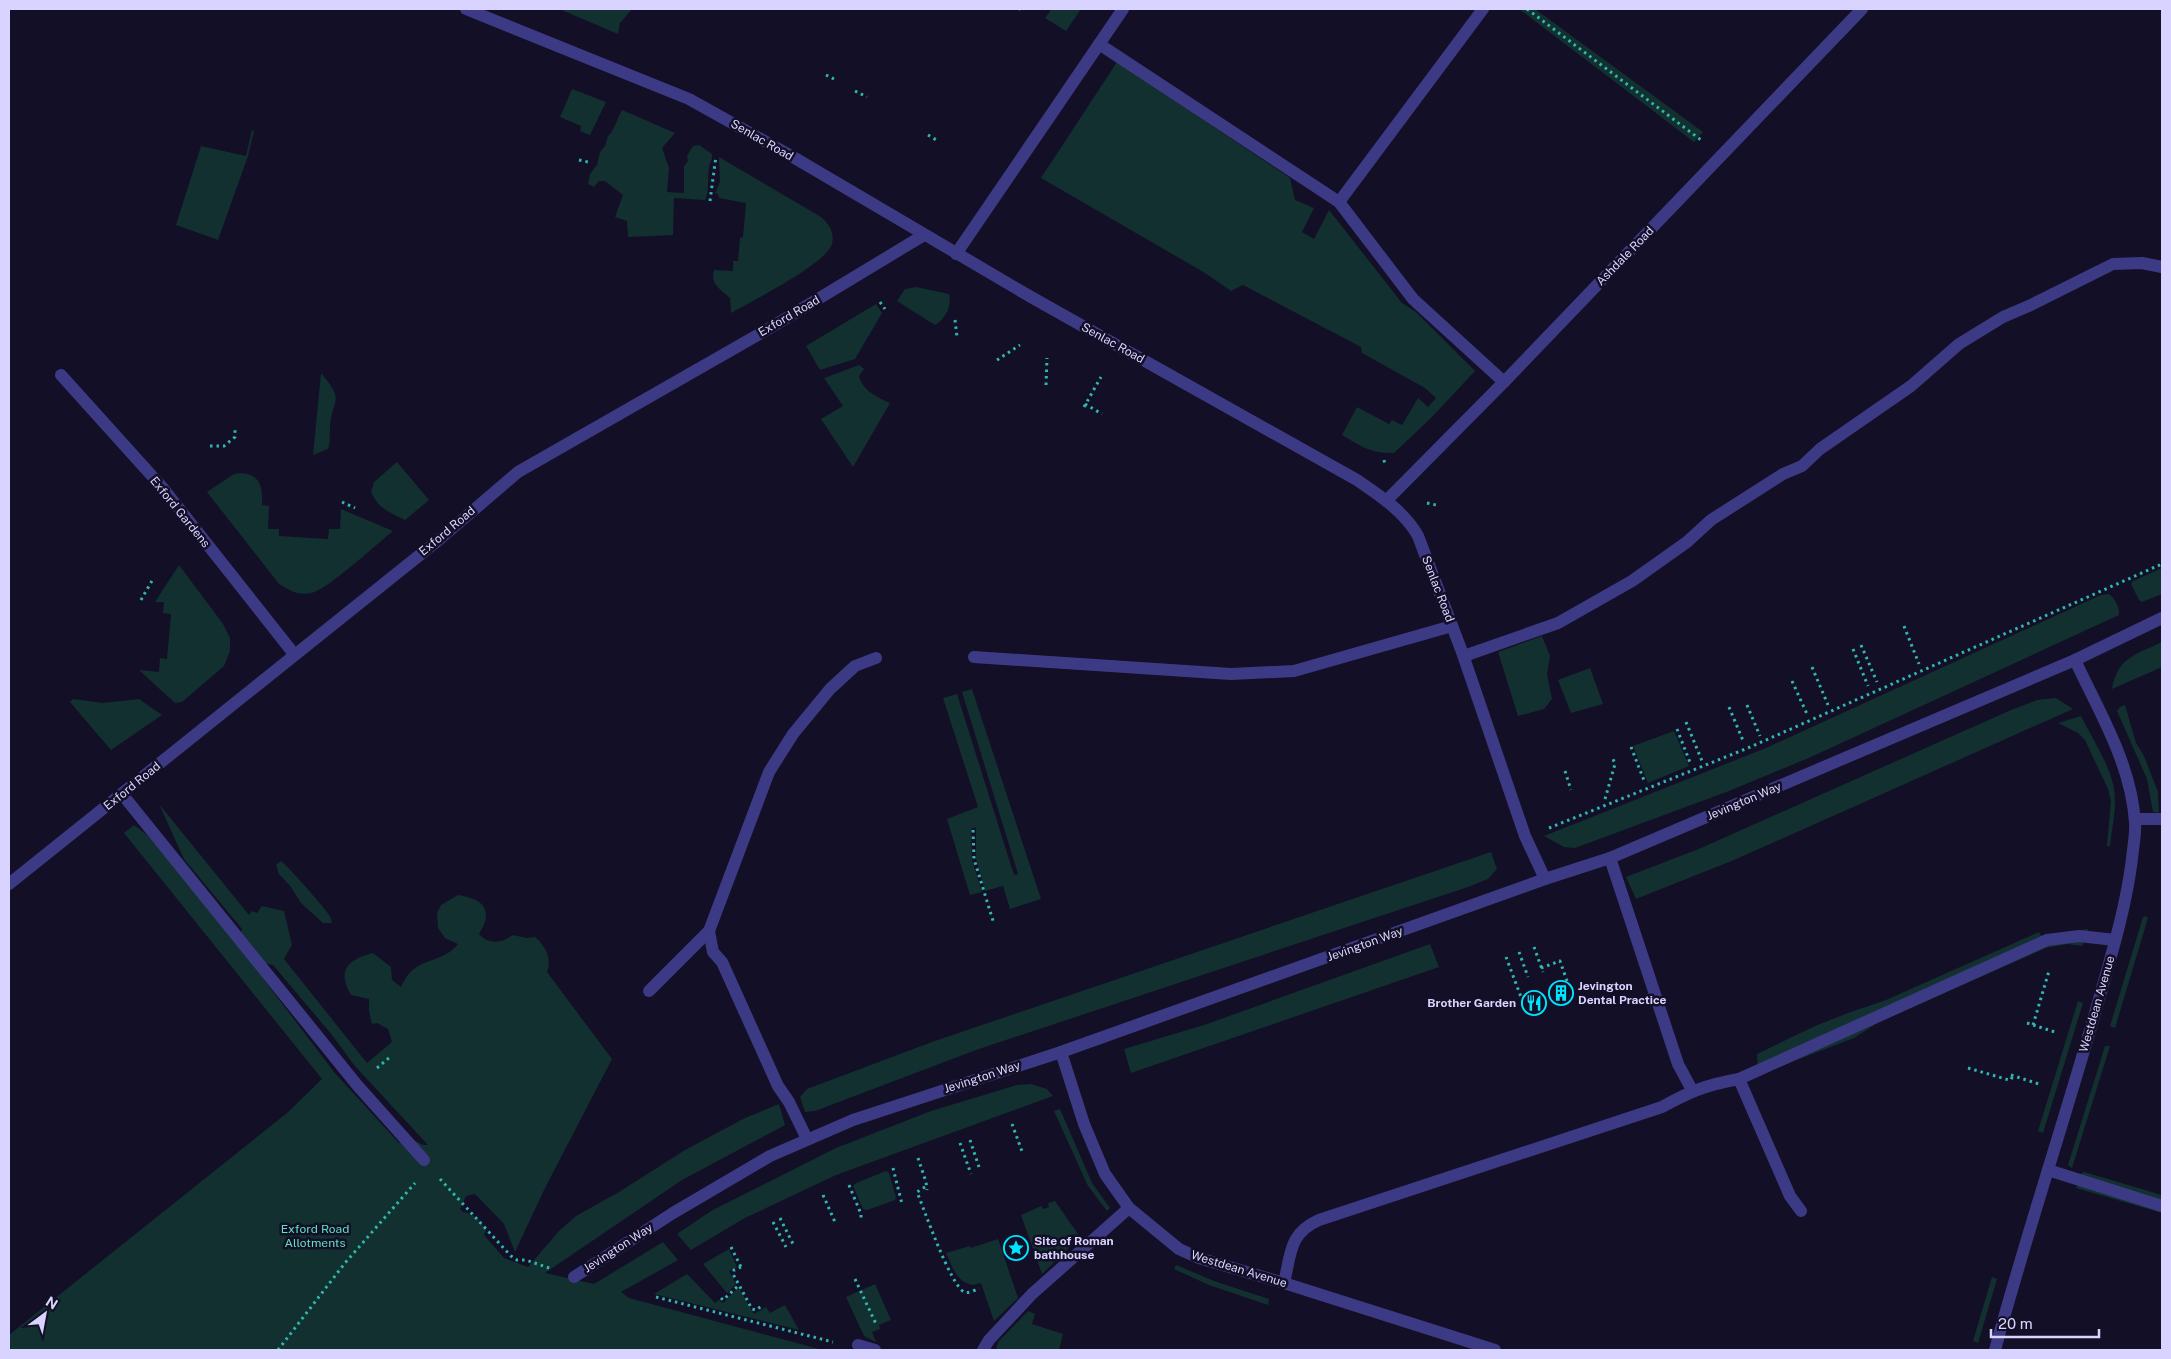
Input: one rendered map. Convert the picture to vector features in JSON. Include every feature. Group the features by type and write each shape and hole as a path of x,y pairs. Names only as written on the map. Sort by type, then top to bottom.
{"street":[{"name":"Senlac Road","path":"466,9 689,99 793,157 956,254 1357,480 1386,501 1413,528 1464,656 1525,836 1545,879"},
{"path":"956,254 1123,9"},
{"path":"1339,202 1483,9"},
{"name":"Ashdale Road","path":"1386,501 1504,382 1862,9"},
{"path":"1099,44 1339,202 1413,298 1504,382"},
{"name":"Exford Road","path":"9,884 441,538 518,472 775,325 924,235"},
{"path":"1464,656 1558,623 1632,581 1686,542 1711,520 1783,474 1802,466 1820,449 1911,386 1959,344 2002,317 2031,306 2113,264 2142,263 2162,267"},
{"name":"Exford Gardens","path":"61,375 162,487 294,654"},
{"name":"Jevington Way","path":"574,1276 735,1176 770,1156 807,1139 896,1105 1061,1052 1545,879 1610,858 2075,660 2162,618"},
{"path":"974,657 1231,674 1294,671 1452,626"},
{"path":"649,991 709,931 769,772 793,734 830,689 855,666 876,658"},
{"name":"Westdean Avenue","path":"1994,1350 2115,940 2130,878 2135,819 2125,768 2075,660"},
{"path":"122,794 357,1085 424,1160"},
{"path":"2135,819 2162,819"},
{"path":"1610,858 1678,1064 1692,1090"},
{"path":"709,931 713,952"},
{"path":"1284,1283 1293,1245 1299,1232 1306,1226 1332,1215 1662,1108 1692,1090 1739,1079 2046,940 2079,936 2115,940"},
{"path":"689,951 702,947 713,952 722,962 763,1049 778,1086 789,1102 807,1139"},
{"name":"Westdean Avenue","path":"1061,1052 1094,1151 1105,1174 1129,1208 1162,1237 1179,1249 1199,1258 1495,1350"},
{"path":"1739,1079 1790,1196 1800,1211"},
{"path":"2048,1170 2162,1206"},
{"path":"983,1350 989,1340 1032,1294 1129,1208"},
{"path":"858,1345 874,1350"}],"path":[{"path":"1528,9 1705,143"},
{"path":"826,75 836,80"},
{"path":"855,91 867,97"},
{"path":"928,135 938,141"},
{"path":"710,200 716,156"},
{"path":"579,160 588,162"},
{"path":"880,302 885,309"},
{"path":"955,320 957,338"},
{"path":"998,360 1020,345"},
{"path":"1046,385 1047,358"},
{"path":"1101,377 1085,406 1102,414"},
{"path":"210,446 224,446 235,437 235,430"},
{"path":"1384,460 1386,465"},
{"path":"342,502 355,508"},
{"path":"1424,502 1436,505"},
{"path":"1541,831 1756,745 2162,564"},
{"path":"141,600 153,579"},
{"path":"1904,626 1920,664"},
{"path":"1861,645 1878,682"},
{"path":"1853,649 1868,686"},
{"path":"1812,667 1828,705"},
{"path":"1792,681 1808,714"},
{"path":"1747,704 1760,736"},
{"path":"1729,707 1744,743"},
{"path":"1686,722 1702,761"},
{"path":"1677,728 1691,765"},
{"path":"1631,747 1646,783"},
{"path":"1605,799 1615,764 1613,759"},
{"path":"1565,771 1571,790"},
{"path":"973,830 974,859 994,924"},
{"path":"1534,947 1542,970 1560,961 1567,981"},
{"path":"1519,952 1528,977"},
{"path":"1506,957 1521,997"},
{"path":"2032,1025 2049,971"},
{"path":"2027,1023 2055,1032"},
{"path":"1968,1068 2009,1080 2011,1080 2012,1075 2039,1084"},
{"path":"1012,1124 1023,1154"},
{"path":"970,1140 980,1170"},
{"path":"960,1143 971,1174"},
{"path":"918,1158 926,1182 926,1188 917,1192 947,1266 964,1292 968,1293 979,1288"},
{"path":"424,1160 506,1252 517,1260 526,1260"},
{"path":"278,1350 345,1263 385,1216 425,1174 424,1160"},
{"path":"893,1168 902,1204"},
{"path":"849,1186 861,1214 861,1221"},
{"path":"823,1195 835,1222"},
{"path":"780,1218 793,1244"},
{"path":"772,1222 786,1247"},
{"path":"731,1247 742,1268 734,1270 733,1274 752,1309 756,1310 763,1305"},
{"path":"855,1279 878,1330"},
{"path":"721,1298 723,1300 739,1285"},
{"path":"656,1297 830,1342 858,1345"}],"green space":[{"path":"559,9 632,9 620,23 618,34"},
{"path":"1052,9 1081,9 1066,31 1045,18"},
{"path":"1519,9 1535,9 1703,132 1694,142"},
{"path":"1117,62 1290,178 1295,200 1314,208 1302,232 1314,239 1329,210 1402,303 1416,312 1475,371 1432,417 1394,453 1373,451 1342,435 1357,407 1389,424 1392,420 1402,425 1418,398 1428,407 1436,398 1425,388 1362,353 1361,347 1243,285 1231,291 1205,273 1041,178"},
{"path":"572,89 606,102 590,135 580,131 581,126 560,117"},
{"path":"622,110 675,133 662,148 669,168 667,192 684,193 684,166 688,161 687,156 693,146 699,145 712,154 705,200 674,198 673,235 628,237 627,221 615,217 623,195 605,181 599,181 594,187 588,184 590,174 597,165 600,152 605,146 608,136"},
{"path":"252,130 254,131 248,156 218,240 176,225 201,146 246,156"},
{"path":"719,157 821,217 829,226 833,236 832,244 817,262 787,282 731,313 730,298 717,287 713,275 714,270 733,271 733,261 738,261 740,238 743,237 746,203 719,198 718,194 715,193 720,182"},
{"path":"916,287 949,294 950,303 947,311 935,325 897,301 905,289"},
{"path":"876,304 882,313 855,359 820,370 806,346"},
{"path":"859,365 864,369 859,376 863,385 876,396 890,403 853,467 821,419 843,406 824,378"},
{"path":"321,373 334,390 336,401 331,419 328,449 313,455"},
{"path":"397,462 429,500 405,520 381,506 371,492 374,482"},
{"path":"240,473 252,476 259,483 262,493 262,505 269,506 268,529 279,529 279,536 328,539 329,529 340,529 341,509 393,531 328,584 311,593 302,594 294,592 279,584 207,492 234,474"},
{"path":"179,565 223,624 230,638 230,651 224,666 182,702 175,703 139,670 159,672 160,658 167,659 171,614 163,613 164,602 155,602"},
{"path":"2162,568 2162,594 2142,602 2139,600 2131,584 2133,581"},
{"path":"2109,594 2117,603 2119,615 1811,757 1729,791 1575,848 1564,847 1544,836 1766,748 2101,595"},
{"path":"1542,636 1550,656 1547,674 1552,699 1544,709 1518,716 1498,652"},
{"path":"2162,642 2162,667 2112,689 2115,678 2123,663 2136,654"},
{"path":"1590,668 1603,704 1571,713 1558,680"},
{"path":"972,689 1041,899 1010,909 1003,886 985,891 976,859 976,827 971,829 972,860 982,892 970,895 947,819 978,807 943,698 957,694 1014,875 1018,874 962,692"},
{"path":"2056,698 2073,709 1734,860 1636,899 1626,877 1701,848 2011,710 2037,700"},
{"path":"73,699 103,703 139,699 162,715 111,750 70,702"},
{"path":"2125,705 2136,743 2144,756 2158,792 2159,813 2153,812 2147,779 2117,711"},
{"path":"2081,716 2103,758 2113,784 2115,807 2110,846 2107,846 2111,801 2108,789 2085,740 2078,733 2058,723"},
{"path":"1674,731 1689,766 1648,783 1633,746"},
{"name":"Exford Road Allotments","path":"159,804 249,915 252,911 257,913 262,906 284,911 292,945 284,959 367,1063 392,1042 388,1029 377,1023 372,1024 369,999 351,995 345,979 345,972 352,962 373,953 391,967 392,980 401,987 413,969 444,955 458,944 445,938 438,928 437,913 441,905 458,895 474,899 484,907 486,918 479,934 486,940 495,942 504,940 512,935 527,938 535,937 542,945 547,953 549,962 547,972 612,1059 545,1188 515,1252 504,1224 475,1194 466,1196 460,1209 474,1216 479,1221 486,1230 484,1235 504,1258 528,1267 559,1231 576,1216 619,1192 685,1150 745,1118 779,1104 785,1125 682,1180 545,1273 594,1284 663,1242 678,1260 621,1292 629,1298 823,1350 9,1350 9,1335 287,1113 322,1079 124,833 134,825 147,835 209,907 334,1072 399,1143 410,1138 423,1145 428,1145 354,1065 332,1035 273,965 264,963 241,932 242,929 184,859"},
{"path":"1491,852 1497,869 1488,879 1468,887 976,1050 815,1111 805,1112 800,1097 807,1089 932,1042"},
{"path":"281,861 321,904 330,916 332,923 323,923 301,903 291,887 279,874 276,865"},
{"path":"2143,917 2148,918 2115,1028 2110,1026"},
{"path":"2088,929 2087,937 2082,946 2067,944 2046,948 1879,1022 1854,1038 1758,1075 1757,1054 1815,1026 1886,1000 2039,932 2042,937"},
{"path":"1430,944 1439,967 1131,1073 1124,1049 1204,1025"},
{"path":"2078,1001 2083,1003 2043,1133 2038,1131"},
{"path":"2105,1046 2110,1046 2072,1168 2068,1165"},
{"path":"1031,1084 1047,1089 1053,1096 836,1175 743,1219 691,1250 677,1234 711,1211 836,1148 931,1111 1017,1085"},
{"path":"1060,1109 1092,1183 1110,1208 1107,1211 1088,1186 1054,1111"},
{"path":"886,1171 889,1173 896,1197 895,1200 867,1210 863,1209 853,1186"},
{"path":"2084,1172 2162,1195 2162,1213 2076,1188"},
{"path":"1055,1201 1080,1237 1042,1274 1021,1215 1041,1206 1043,1209 1049,1207 1048,1203"},
{"path":"998,1239 1018,1298 994,1321 981,1283 973,1285 963,1281 956,1273 946,1253 970,1246 971,1248"},
{"path":"729,1249 737,1267 729,1271 736,1284 727,1293 703,1264"},
{"path":"1176,1265 1214,1281 1269,1299 1268,1305 1209,1285 1174,1269"},
{"path":"687,1274 715,1303 719,1300 723,1303 737,1289 740,1290 754,1314 766,1307 770,1313 785,1305 799,1330 654,1294"},
{"path":"1992,1277 1997,1279 1978,1343 1973,1341"},
{"path":"875,1284 891,1320 879,1325 880,1329 872,1332 876,1342 864,1336 846,1297"},
{"path":"1028,1311 1035,1314 1032,1324 1063,1334 1059,1350 996,1350 998,1342"}],"place":[{"name":"Jevington Dental Practice","path":"1561,993"},
{"name":"Brother Garden","path":"1534,1003"},
{"name":"Site of Roman bathhouse","path":"1016,1248"}]}
